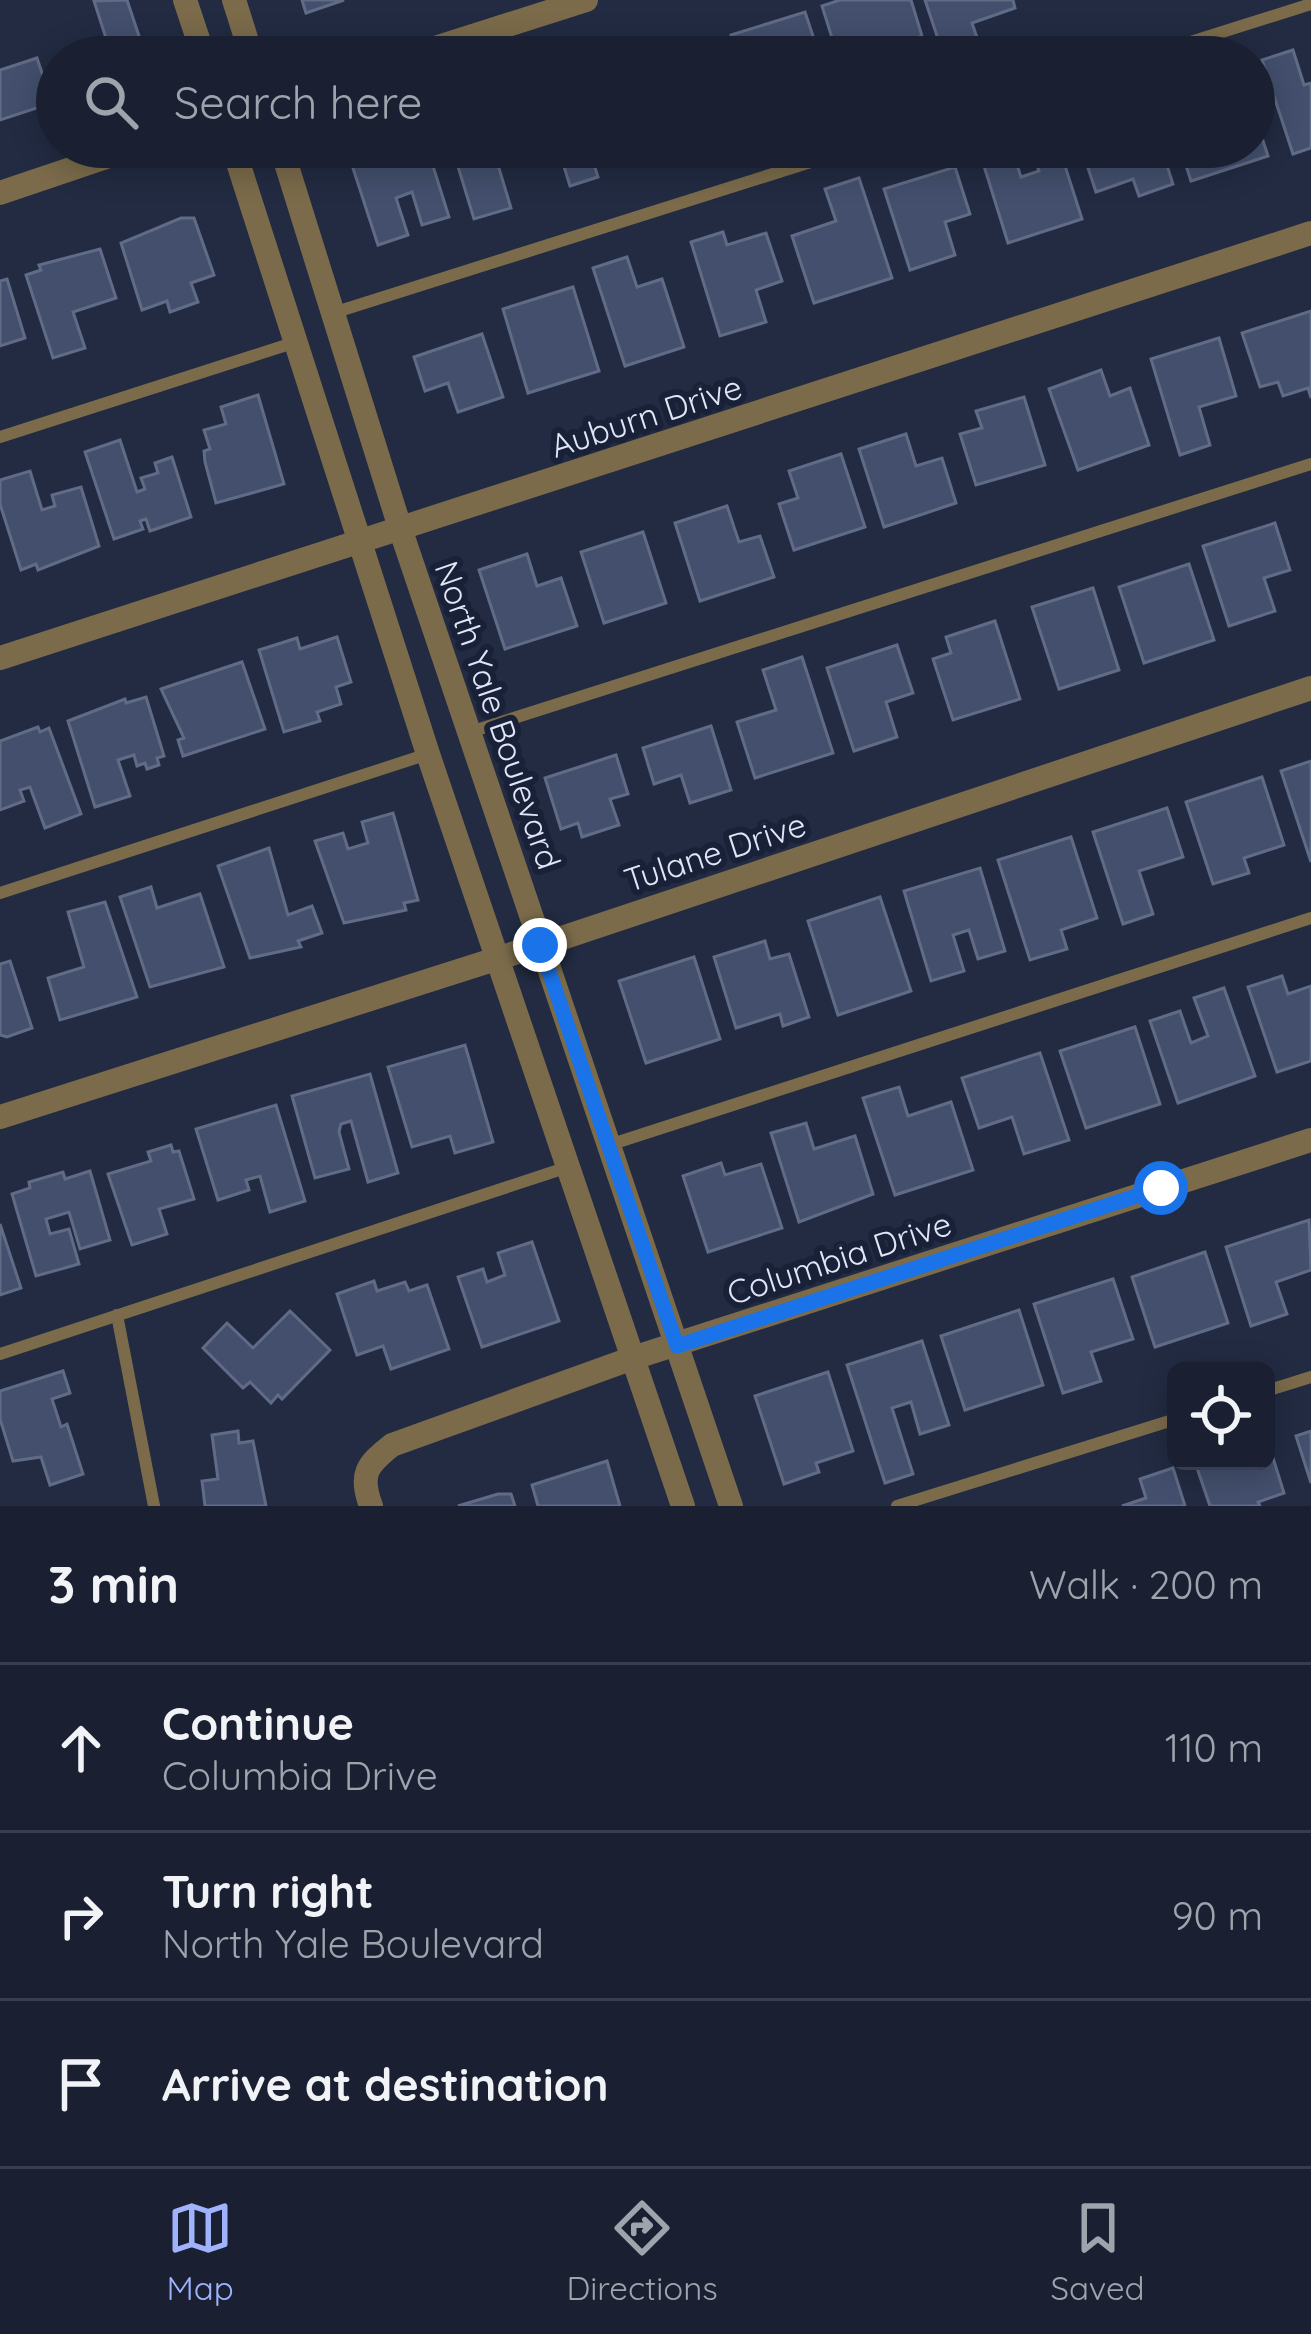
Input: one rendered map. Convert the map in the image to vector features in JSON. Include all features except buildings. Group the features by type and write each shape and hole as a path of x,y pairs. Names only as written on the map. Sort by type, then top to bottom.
{"street":[{"path":"185,0 197,36"},
{"path":"233,0 245,36"},
{"path":"473,36 586,0"},
{"path":"0,193 74,168"},
{"path":"240,168 428,754 683,1506"},
{"name":"North Yale Boulevard","path":"288,168 401,531 731,1506"},
{"name":"Auburn Drive","path":"0,658 1311,233"},
{"name":"Tulane Drive","path":"0,1117 540,945 1311,688"},
{"name":"Columbia Drive","path":"370,1506 362,1481 368,1465 392,1445 633,1358 1311,1141"}],"lane":[{"path":"1210,36 1311,4"},
{"path":"333,313 792,168"},
{"path":"0,437 296,342"},
{"path":"469,732 1311,464"},
{"path":"0,893 428,754"},
{"path":"609,1145 1311,918"},
{"path":"0,1354 568,1167"},
{"path":"117,1315 154,1506"},
{"path":"1275,1388 1311,1377"},
{"path":"897,1506 1167,1422"}],"route":[{"path":"540,945 677,1346 1161,1188"}]}
